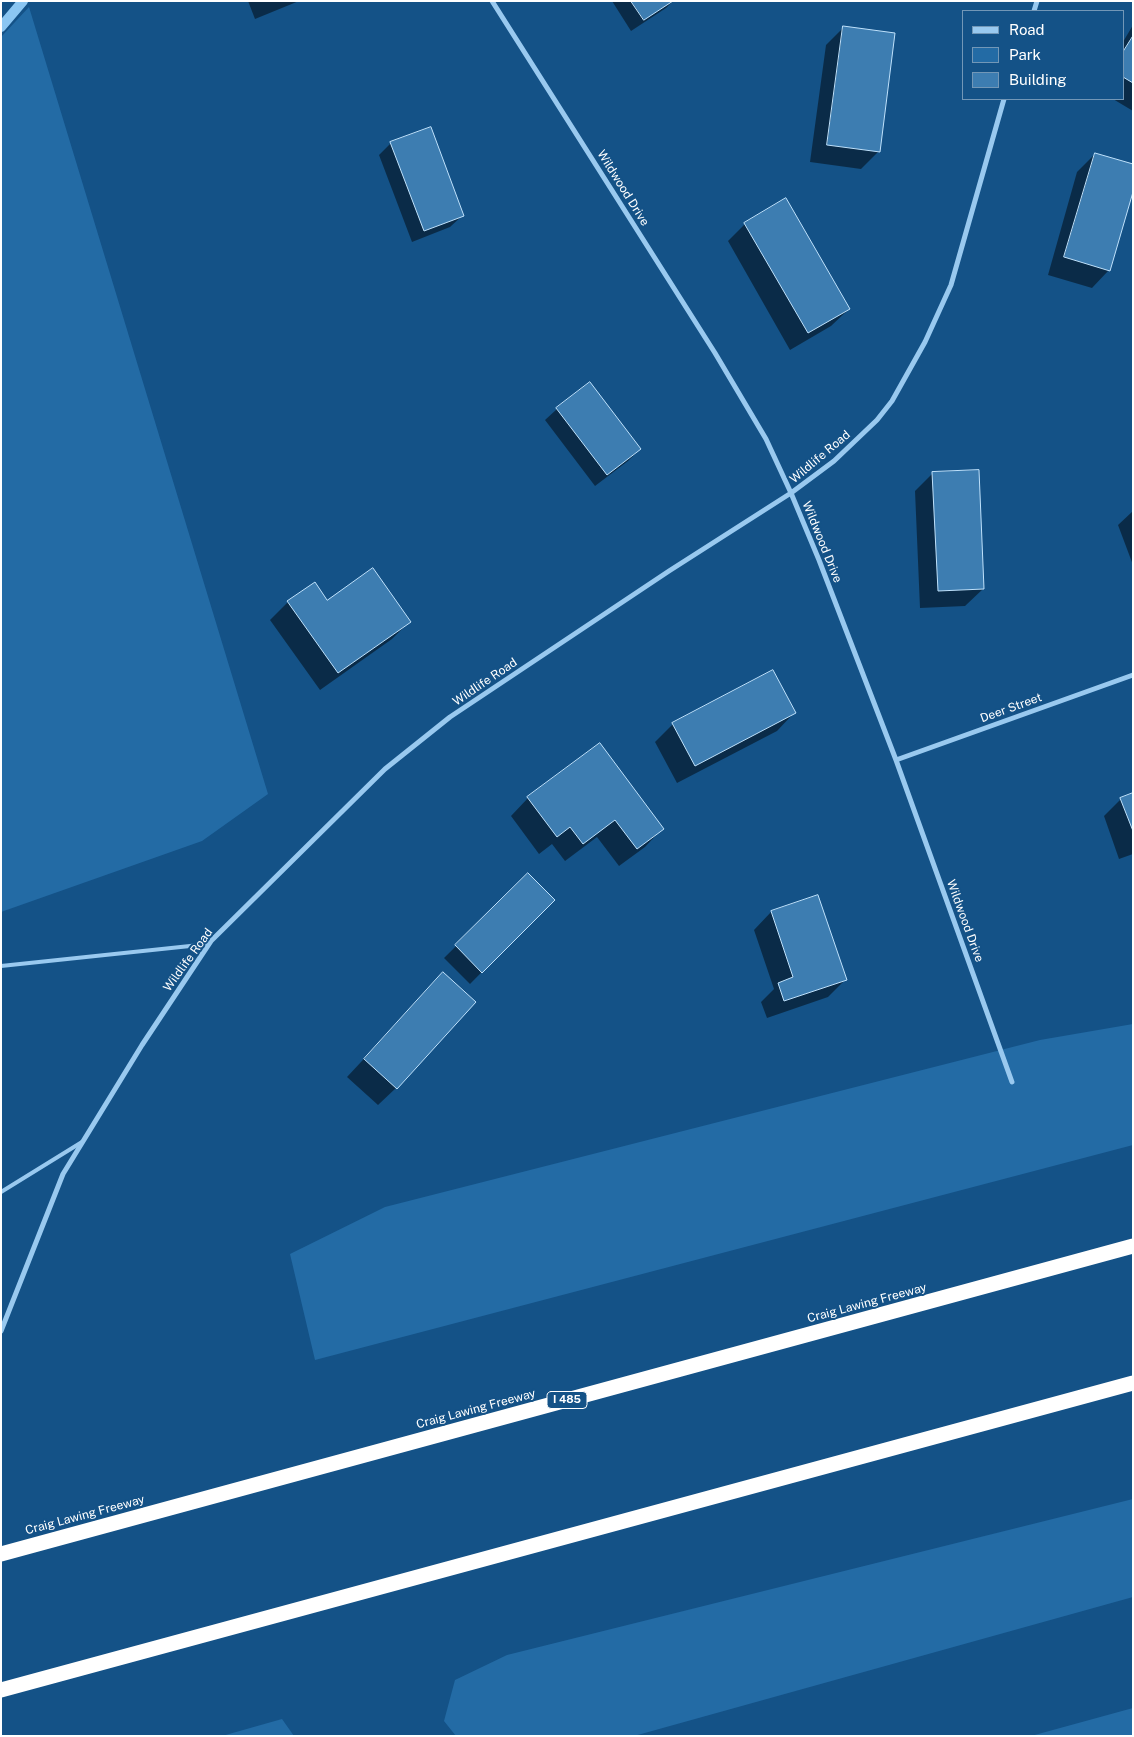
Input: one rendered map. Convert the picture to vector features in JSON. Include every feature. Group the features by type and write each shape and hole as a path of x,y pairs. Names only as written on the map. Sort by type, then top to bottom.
{"highway":[{"name":"Craig Lawing Freeway","path":"1,1554 1133,1246"},
{"path":"1,1690 1133,1383"}],"street":[{"name":"Wildwood Drive","path":"492,1 715,353 766,439 819,560 896,760 1012,1082"},
{"name":"Wildlife Road","path":"1,1331 63,1174 142,1045 209,944 386,769 450,717 669,571 791,493 834,461 877,420 892,401 925,342 951,284 1004,100"},
{"name":"Deer Street","path":"896,760 1133,675"}],"lane":[{"path":"1,966 209,944"},
{"path":"1,1192 82,1142"}],"green space":[{"path":"29,7 268,794 202,841 1,912 1,37"},
{"path":"1133,1024 1133,1145 315,1360 290,1254 385,1207 1040,1040"},
{"path":"1133,1499 1133,1597 634,1736 456,1736 444,1721 455,1680 507,1655"},
{"path":"1133,1708 1133,1736 1031,1736"},
{"path":"282,1719 294,1736 222,1736"}],"building":[{"path":"631,1 673,1 644,20"},
{"path":"843,26 895,33 880,152 827,145"},
{"path":"1133,36 1133,83 1124,78 1124,50"},
{"path":"431,127 464,216 424,231 390,142"},
{"path":"1095,153 1133,164 1133,192 1110,271 1064,257"},
{"path":"786,198 850,309 808,333 744,223"},
{"path":"590,382 641,449 607,475 556,408"},
{"path":"979,470 984,589 938,591 932,472"},
{"path":"373,568 411,622 338,673 287,601 315,582 327,600"},
{"path":"773,670 796,713 695,766 672,723"},
{"path":"600,743 664,829 637,849 615,820 583,844 570,827 557,837 527,797"},
{"path":"1133,793 1133,831 1120,798"},
{"path":"528,873 555,900 482,973 455,945"},
{"path":"818,895 847,980 784,1001 778,983 793,977 771,911"},
{"path":"443,972 476,1002 397,1089 364,1059"}],"waterway":[{"path":"1,27 23,1"}]}
